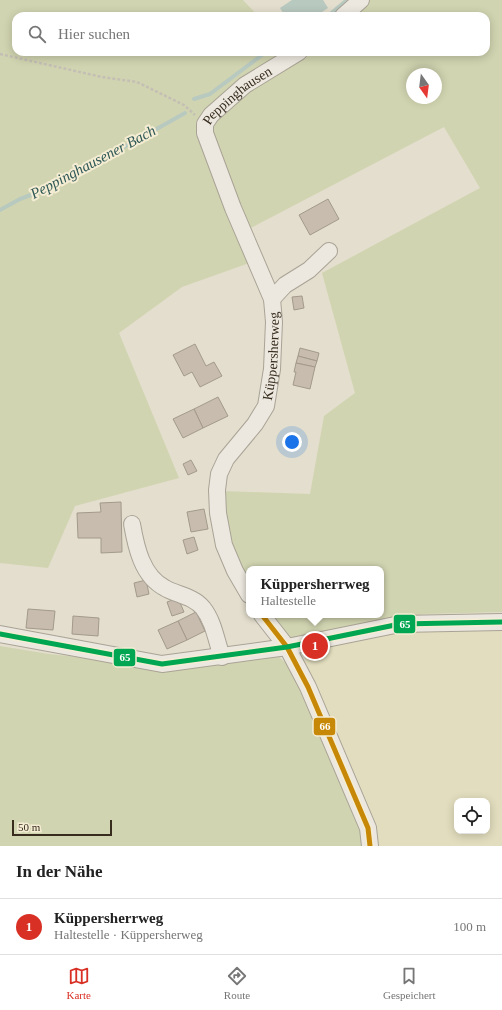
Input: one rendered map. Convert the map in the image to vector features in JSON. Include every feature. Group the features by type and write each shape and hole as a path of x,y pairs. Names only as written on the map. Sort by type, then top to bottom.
{"street":[{"path":"348,12 361,0"},
{"name":"Peppinghausen","path":"205,128 211,115 245,85 292,56"},
{"name":"Küppersherweg","path":"205,128 233,208 272,299 274,322 272,369 266,406 255,424 226,459 219,474 217,490 218,513 224,545 235,571 246,590"},
{"path":"272,299 285,285 309,270 329,251"},
{"path":"132,524 135,542 141,562 150,576 164,588 184,595 202,606 214,630 222,657"},
{"path":"264,618 287,647 308,687 368,828 370,846"},
{"path":"0,634 162,664 287,647 400,624 502,622"}],"path":[{"path":"0,54 102,78 137,82 184,106 205,128"}],"shaded area":[{"path":"292,0 323,0 328,8 322,12 282,12 280,8"},
{"path":"437,629 502,629 502,846 375,846 351,778 304,661 308,651 375,635"}],"green space":[{"path":"0,0 243,0 254,12 12,12 12,56 490,56 490,12 348,12 361,0 502,0 502,612 425,614 358,625 292,639 272,618 384,618 384,566 246,566 246,579 225,529 223,491 310,494 324,416 355,393 322,273 480,188 444,127 247,230 252,262 182,287 119,333 179,478 75,506 48,568 0,563"},
{"path":"0,646 49,654 165,666 276,654 292,669 364,829 366,846 0,846"}],"building":[{"path":"328,199 339,219 310,235 299,215"},
{"path":"302,296 304,308 294,310 292,297"},
{"path":"195,344 206,366 214,362 222,376 200,387 192,372 184,376 173,355"},
{"path":"300,348 319,353 317,361 298,356"},
{"path":"298,356 317,361 315,367 296,363"},
{"path":"296,363 315,367 310,389 293,385 296,372 294,372"},
{"path":"218,397 228,416 203,428 194,409"},
{"path":"194,409 203,428 183,438 173,419"},
{"path":"191,460 197,471 188,475 183,464"},
{"path":"121,502 122,552 101,553 101,538 78,538 77,513 101,512 100,503"},
{"path":"204,509 208,529 191,532 187,512"},
{"path":"194,537 198,550 187,554 183,540"},
{"path":"146,580 149,594 137,597 134,583"},
{"path":"178,598 184,612 172,616 167,602"},
{"path":"28,609 55,611 53,630 26,628"},
{"path":"196,612 205,631 187,640 178,621"},
{"path":"73,616 99,618 98,636 72,634"},
{"path":"178,621 187,640 167,649 158,630"}],"waterway":[{"name":"Peppinghausener Bach","path":"333,12 347,0"},
{"name":"Peppinghausener Bach","path":"194,99 210,94 261,56"},
{"name":"Peppinghausener Bach","path":"0,210 20,199 50,188 73,176 91,163 128,145 185,113"}],"transit line":[{"name":"66","path":"264,618 287,647 308,687 368,828 370,846"},
{"name":"65","path":"0,634 162,664 287,647 400,624 502,622"}],"place":[{"name":"Küppersherrweg","path":"315,646"}]}
